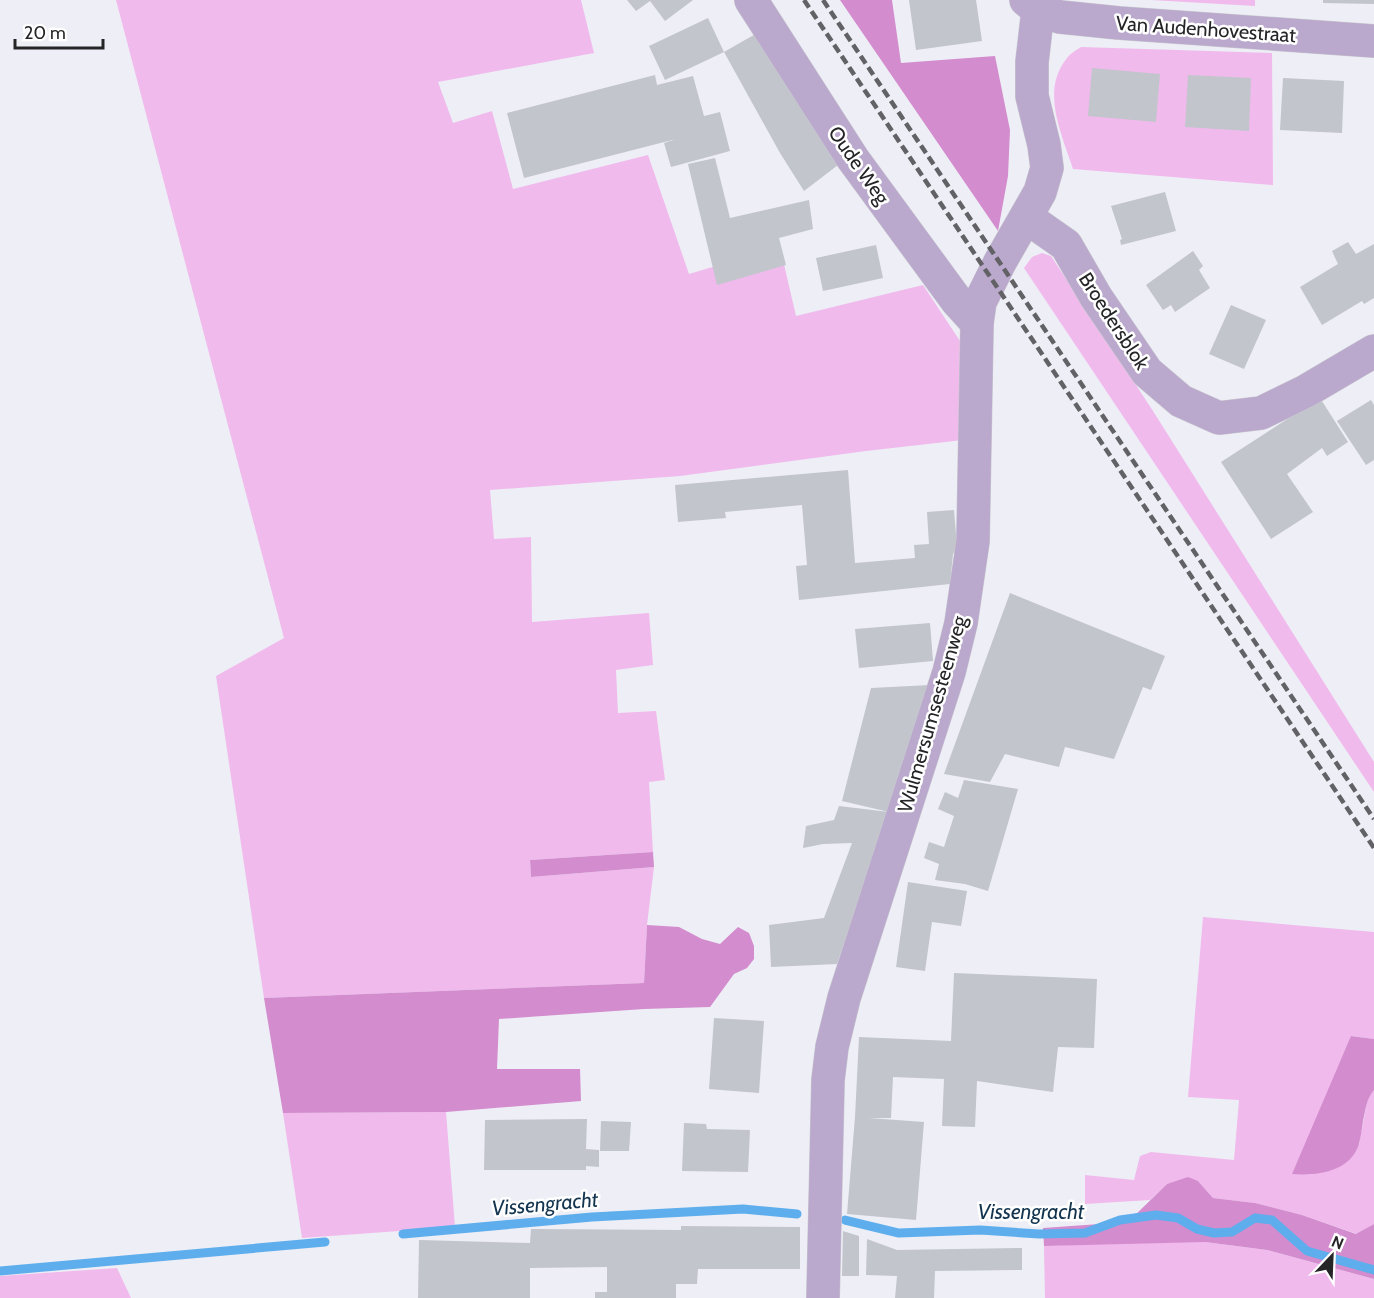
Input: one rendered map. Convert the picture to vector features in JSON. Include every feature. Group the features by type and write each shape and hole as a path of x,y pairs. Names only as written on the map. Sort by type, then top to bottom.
{"street":[{"name":"Oude Weg","path":"751,0 853,159 957,301 977,323"},
{"name":"Wulmersumsesteenweg","path":"823,1298 828,1080 834,1038 844,998 949,672 961,623 973,541 977,323 980,302 1040,192 1047,168 1032,96 1032,5"},
{"name":"Van Audenhovestraat","path":"1032,5 1060,17 1374,40"},
{"name":"Broedersblok","path":"1026,217 1066,245 1096,297 1147,372 1181,401 1219,417 1261,413 1306,391 1374,351"}],"shaded area":[{"path":"116,0 581,0 594,53 438,82 453,123 492,111 513,189 648,155 689,274 780,247 796,316 923,285 960,341 963,440 680,476 490,490 494,539 531,537 532,622 649,613 653,665 616,670 618,713 656,711 665,780 649,782 653,852 530,860 531,877 654,867 647,925 644,983 264,998 216,676 284,638"},
{"path":"840,0 892,0 901,63 995,56 1010,130 1008,176 998,231"},
{"path":"1151,0 1255,0 1255,6"},
{"path":"1081,47 1272,53 1273,185 1073,169 1059,127 1054,98 1059,71 1067,58"},
{"path":"1042,253 1051,256 1153,411 1374,762 1374,792 1024,268 1032,257"},
{"path":"653,852 654,867 531,877 530,860"},
{"path":"1203,917 1374,932 1374,1039 1351,1036 1359,1145 1368,1097 1374,1090 1374,1224 1357,1234 1302,1215 1255,1203 1213,1198 1198,1181 1167,1184 1150,1200 1085,1204 1085,1175 1134,1180 1140,1156 1151,1152 1234,1160 1239,1100 1188,1097"},
{"path":"647,925 679,927 702,939 720,944 738,927 749,933 754,946 754,959 747,968 734,974 710,1007 499,1019 497,1069 580,1069 581,1101 446,1112 283,1113 264,998 644,983"},
{"path":"1351,1036 1374,1039 1374,1090 1367,1104 1359,1144 1348,1161 1332,1170 1312,1174 1292,1174"},
{"path":"446,1112 455,1227 302,1238 283,1113"},
{"path":"1188,1177 1198,1181 1213,1198 1255,1203 1302,1215 1356,1234 1374,1224 1374,1279 1267,1250 1205,1242 1044,1246 1043,1228 1128,1222 1167,1184"},
{"path":"1205,1242 1267,1250 1374,1279 1374,1298 1045,1298 1044,1246"},
{"path":"117,1268 131,1298 0,1298 0,1276"}],"building":[{"path":"627,0 693,0 665,21 650,1 636,11"},
{"path":"909,0 976,0 982,41 916,50"},
{"path":"1323,0 1374,0 1374,4 1323,3"},
{"path":"708,18 724,52 665,80 649,46"},
{"path":"759,32 838,165 804,191 780,153 724,52"},
{"path":"1092,68 1160,74 1156,122 1088,116"},
{"path":"655,75 657,85 693,76 704,116 720,112 730,151 671,167 664,143 676,139 524,178 507,113"},
{"path":"1188,75 1251,78 1249,131 1185,127"},
{"path":"1283,78 1344,81 1342,133 1280,130"},
{"path":"715,158 730,218 809,200 813,229 779,238 786,265 717,285 688,164"},
{"path":"1165,192 1176,231 1121,245 1120,240 1122,239 1111,206"},
{"path":"1348,242 1356,254 1374,244 1374,298 1364,304 1362,301 1322,325 1300,287 1338,264 1332,251"},
{"path":"876,245 883,278 823,291 816,258"},
{"path":"1193,251 1203,266 1199,270 1210,288 1175,312 1171,305 1163,310 1146,285"},
{"path":"1231,305 1266,320 1244,369 1209,354"},
{"path":"1320,398 1348,442 1327,456 1322,448 1287,474 1313,512 1271,539 1221,462"},
{"path":"1371,400 1374,405 1374,460 1366,465 1337,421"},
{"path":"848,470 855,563 915,558 914,545 929,544 927,512 954,510 957,547 953,554 950,584 799,600 796,566 807,565 802,505 725,512 726,518 678,522 675,485"},
{"path":"1010,593 1165,656 1151,690 1143,687 1114,759 1065,747 1059,767 1005,754 990,782 944,774"},
{"path":"930,623 933,661 859,668 855,629"},
{"path":"930,685 889,812 842,801 871,688"},
{"path":"964,780 1018,789 988,891 965,884 935,880 939,864 924,858 929,842 944,847 954,816 938,809 945,792 958,798"},
{"path":"839,806 889,812 837,964 771,967 769,925 824,918 852,843 823,844 803,848 806,826 834,820"},
{"path":"908,882 967,891 961,926 932,922 925,971 896,967"},
{"path":"954,973 1097,979 1094,1048 1058,1047 1053,1092 977,1081 975,1127 942,1126 944,1079 893,1077 891,1118 869,1118 924,1122 916,1220 847,1214 859,1037 951,1041"},
{"path":"714,1018 764,1021 759,1093 709,1089"},
{"path":"587,1119 586,1149 599,1150 599,1167 586,1166 586,1170 484,1170 485,1120"},
{"path":"601,1121 631,1122 629,1151 600,1151"},
{"path":"684,1123 706,1124 707,1129 750,1130 748,1172 682,1171"},
{"path":"681,1226 800,1227 800,1269 698,1269 697,1284 676,1284 676,1298 595,1298 595,1292 607,1292 607,1267 530,1268 530,1298 418,1298 419,1240 530,1243 531,1229 681,1230"},
{"path":"843,1231 859,1236 859,1276 842,1276"},
{"path":"867,1239 897,1250 1022,1248 1022,1270 935,1271 934,1298 895,1298 897,1276 866,1275"}],"waterway":[{"name":"Vissengracht","path":"403,1234 592,1217 743,1209 797,1214"},
{"name":"Vissengracht","path":"845,1220 899,1233 980,1230 1039,1234 1085,1233 1120,1220 1156,1215 1178,1218 1197,1229 1214,1233 1232,1232 1255,1218 1272,1220 1307,1251 1374,1270"},
{"name":"Vissengracht","path":"0,1271 325,1242"}],"railway":[{"path":"804,0 1374,848"},
{"path":"823,0 1374,819"}]}
